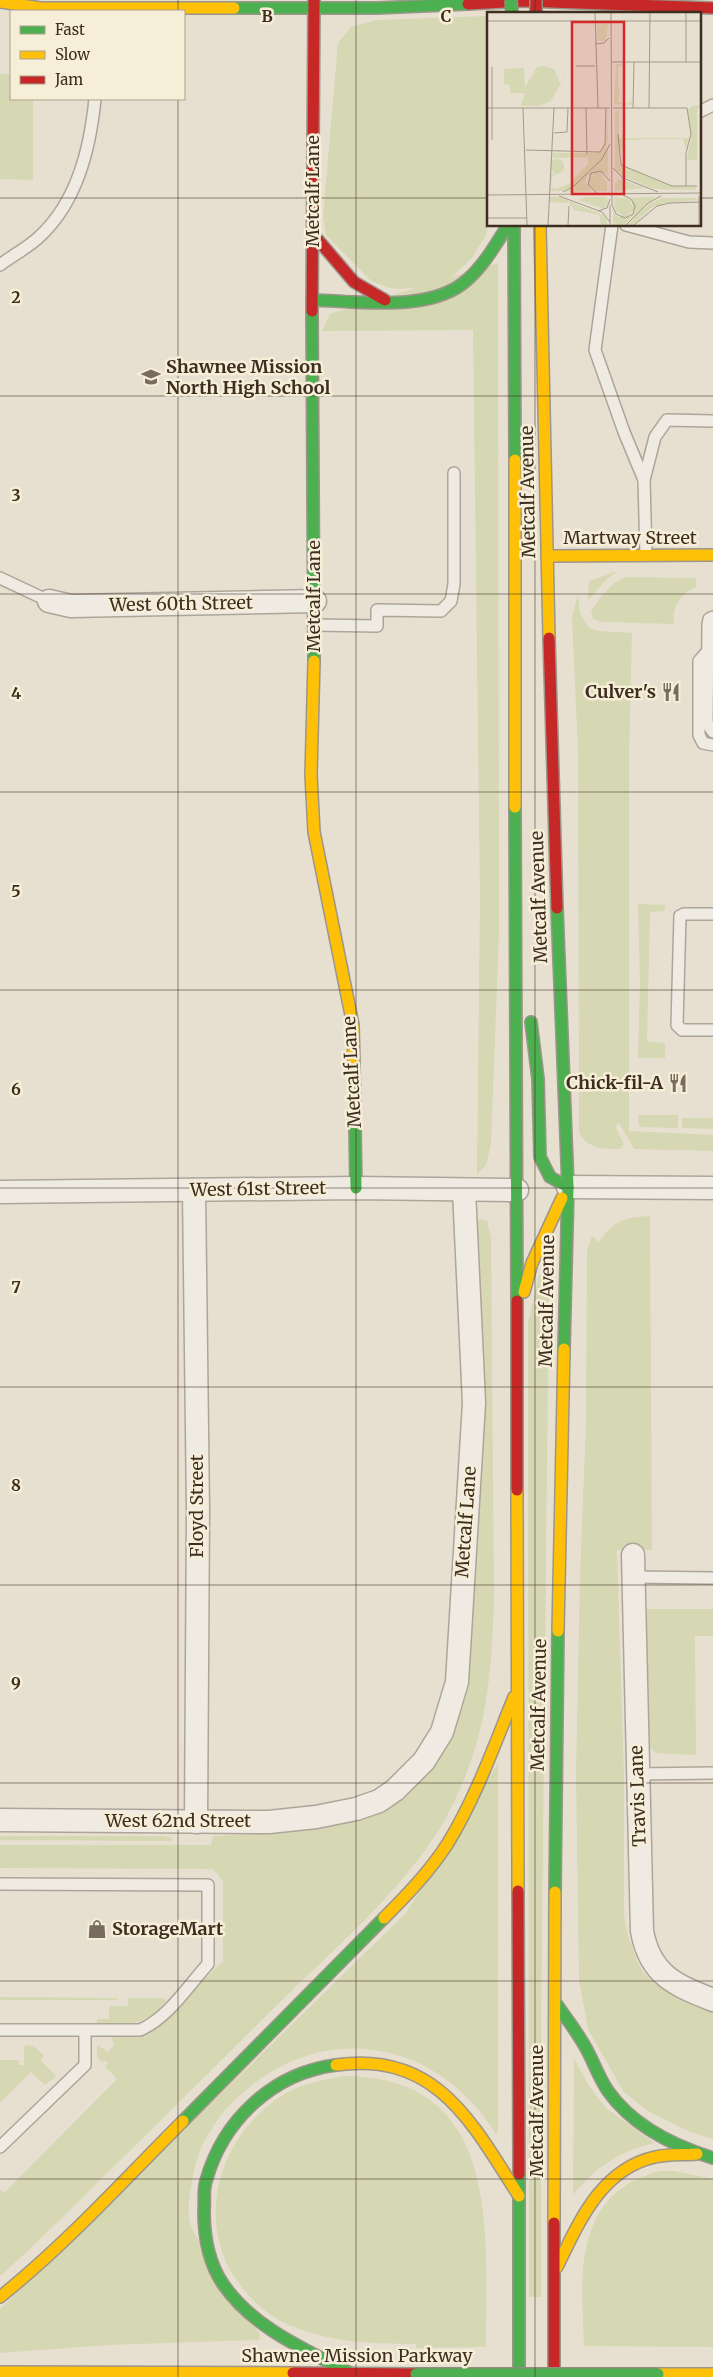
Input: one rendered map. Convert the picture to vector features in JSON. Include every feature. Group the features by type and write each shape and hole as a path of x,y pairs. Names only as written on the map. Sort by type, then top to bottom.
{"main road":[{"path":"0,2 41,8 314,4 377,8 524,1 713,8"},
{"name":"Metcalf Lane","path":"314,4 312,300 315,601 311,775 314,832 353,1025 356,1188"},
{"path":"312,300 421,300 442,295 459,287 471,276 507,226"},
{"name":"Metcalf Avenue","path":"514,226 518,2377"},
{"name":"Metcalf Avenue","path":"540,226 554,834 568,1187 556,1702 554,2377"},
{"path":"313,234 354,282 386,301"},
{"name":"Martway Street","path":"547,556 713,555"},
{"path":"515,1328 532,1263 568,1187 550,1177 540,1156 538,1079 516,912"},
{"path":"0,2297 26,2276 69,2235 412,1890 447,1844 469,1805 518,1688"},
{"path":"554,2002 584,2044 596,2072 612,2096 630,2114 697,2154 713,2158"},
{"path":"352,2374 264,2326 223,2284 211,2262 202,2212 204,2187 223,2138 240,2114 260,2095 285,2079 308,2068 351,2062 375,2063 397,2068 420,2077 441,2090 458,2107 519,2196"},
{"path":"554,2273 592,2198 606,2182 621,2170 653,2157 697,2154"},
{"name":"Shawnee Mission Parkway","path":"0,2372 713,2374"}],"street":[{"name":"West 60th Street","path":"48,601 71,606 315,601"},
{"path":"568,1187 713,1188"},
{"name":"West 61st Street","path":"0,1192 356,1188 516,1190"},
{"name":"Floyd Street","path":"194,1190 198,1511 196,1822"},
{"name":"Metcalf Lane","path":"356,1809 378,1802 395,1790 424,1761 442,1732 456,1682 474,1402 464,1190"},
{"name":"Travis Lane","path":"633,1566 642,1931 645,1947 653,1962 672,1982 713,2000"},
{"name":"West 62nd Street","path":"0,1820 270,1822 316,1817 356,1809"}],"lane":[{"path":"0,265 38,238 66,204 81,168 91,135 95,100"},
{"path":"700,112 713,105"},
{"path":"612,226 595,350 624,432 644,480"},
{"path":"630,226 690,242 713,243"},
{"path":"646,555 644,480 655,437 667,420 713,421"},
{"path":"314,625 377,626 377,610 441,610 451,601 454,584 454,473"},
{"path":"0,578 48,601"},
{"path":"713,617 708,621 708,723 713,732"},
{"path":"708,651 699,661 699,735 703,743 713,745"},
{"path":"713,914 684,914 680,916 677,1025 682,1030 713,1030"},
{"path":"633,1566 713,1578"},
{"path":"637,1774 713,1773"},
{"path":"0,1884 208,1885 208,1964 170,2008 149,2026 140,2030 0,2030"},
{"path":"0,2148 85,2065 85,2031"}],"green space":[{"path":"487,16 486,235 472,258 452,277 427,286 402,289 390,288 371,281 326,235 323,216 338,43 351,27 377,20"},
{"path":"0,74 10,74 10,100 33,100 33,180 0,179"},
{"path":"498,263 499,932 491,1144 486,1165 477,1174 480,897 473,330 322,331 330,314"},
{"path":"618,571 608,578 588,600 589,581"},
{"path":"627,577 696,578 696,587 686,593 676,606 674,624 601,622 593,619 591,611 602,596 616,582"},
{"path":"578,594 580,614 589,628 600,631 632,633 629,758 629,1131 713,1135 713,1151 634,1149 619,1123 615,1126 624,1144 620,1149 597,1147 587,1142 579,1133 578,752 572,617"},
{"path":"638,904 666,905 664,911 650,912 647,1041 665,1043 665,1058 638,1058 640,982"},
{"path":"638,1115 678,1115 678,1128 641,1127 638,1123"},
{"path":"682,1118 713,1118 713,1129 682,1128"},
{"path":"650,1216 652,1550 617,1550 624,1775 624,1915 628,1936 643,1972 672,1995 713,2012 713,2139 693,2133 649,2112 624,2092 588,2029 579,1980 576,1775 580,1575 586,1423 587,1251 592,1236 599,1242 615,1224 627,1219"},
{"path":"480,1219 487,1221 491,1237 494,1602 489,1683 485,1708 480,1732 463,1782 451,1808 416,1862 370,1914 25,2254 0,2276 0,2190 4,2193 117,2079 105,2066 108,2063 105,2060 102,2063 97,2056 97,2045 108,2052 114,2045 112,2036 140,2036 150,2032 223,1961 223,1882 212,1869 0,1868 0,1845 211,1845 213,1836 288,1832 344,1823 363,1818 448,1734 484,1392 474,1227 476,1221"},
{"path":"539,1275 549,1275 541,2029 541,2297 529,2297 528,1323"},
{"path":"645,1609 713,1609 713,1636 695,1636 696,1755 656,1753 646,1743"},
{"path":"498,1763 498,2130 496,2134 473,2103 445,2079 415,2061 382,2051 348,2048 313,2054 280,2067 247,2089 228,2107 212,2128 205,2140 196,2164 189,2202 189,2215 193,2230 260,2335 259,2340 108,2345 0,2353 0,2309 406,1913"},
{"path":"0,1836 163,1836 172,1838 172,1841 0,1840"},
{"path":"0,1997 117,1998 117,2000 0,2000"},
{"path":"128,1998 163,1998 166,2001 153,2015 135,2023 106,2025 97,2023 97,2019 109,2019 109,2006 128,2006"},
{"path":"27,2045 34,2046 44,2056 41,2061 56,2076 45,2085 31,2072 0,2103 0,2060 19,2060 19,2065 24,2065 24,2047"},
{"path":"574,2058 589,2086 605,2107 654,2143 630,2151 609,2162 581,2185 573,2195"},
{"path":"343,2076 395,2083 433,2102 459,2131 474,2168 483,2211 486,2256 486,2347 416,2348 416,2344 341,2340 305,2331 288,2325 264,2310 244,2290 228,2265 218,2238 216,2210 220,2182 229,2155 244,2131 264,2109 288,2092 308,2084"},
{"path":"660,2171 674,2171 713,2179 713,2347 584,2346 582,2291 584,2265 588,2240 597,2217 611,2198 632,2182"}],"traffic: fast":[{"path":"511,0 512,12"},
{"path":"234,8 377,8 468,4"},
{"path":"312,300 393,303 434,297 452,290 467,280 479,268 507,226"},
{"path":"514,226 515,460"},
{"path":"312,311 314,661"},
{"path":"515,807 517,1301"},
{"path":"557,908 568,1187 564,1349"},
{"path":"531,1022 538,1079 540,1157 550,1177 568,1187"},
{"path":"354,1067 356,1188"},
{"path":"555,1892 558,1631"},
{"path":"183,2121 384,1918"},
{"path":"555,2002 580,2038 608,2091 629,2114 655,2133 713,2158"},
{"path":"336,2065 313,2070 292,2078 272,2089 254,2103 238,2120 225,2138 214,2159 206,2181 204,2221 210,2258 218,2276 235,2300 249,2313 282,2337 352,2374"},
{"path":"519,2174 519,2377"},
{"path":"416,2374 658,2374"}],"traffic: slow":[{"path":"0,2 41,8 234,8"},
{"path":"540,226 549,638"},
{"path":"515,460 515,807"},
{"path":"547,556 713,555"},
{"path":"314,661 311,775 314,832 353,1025 354,1067"},
{"path":"524,1292 532,1263 562,1198"},
{"path":"558,1631 564,1349"},
{"path":"517,1490 518,1891"},
{"path":"384,1918 410,1892 448,1843 476,1790 514,1697"},
{"path":"554,2223 555,1892"},
{"path":"336,2065 371,2064 401,2069 426,2081 448,2098 467,2119 519,2196"},
{"path":"0,2297 71,2234 183,2121"},
{"path":"557,2267 583,2216 606,2185 620,2173 636,2163 655,2157 697,2154"},
{"path":"0,2372 293,2373"},
{"path":"658,2374 713,2374"}],"traffic: jam":[{"path":"312,311 314,0"},
{"path":"536,0 536,12"},
{"path":"468,4 525,1 713,8"},
{"path":"313,234 354,282 385,300"},
{"path":"549,638 557,908"},
{"path":"517,1301 517,1490"},
{"path":"518,1891 519,2174"},
{"path":"554,2223 554,2377"},
{"path":"293,2373 416,2374"}],"place":[{"name":"Shawnee Mission North High School","path":"151,377"},
{"name":"Culver's","path":"671,692"},
{"name":"Chick-fil-A","path":"678,1083"},
{"name":"StorageMart","path":"97,1929"}]}
